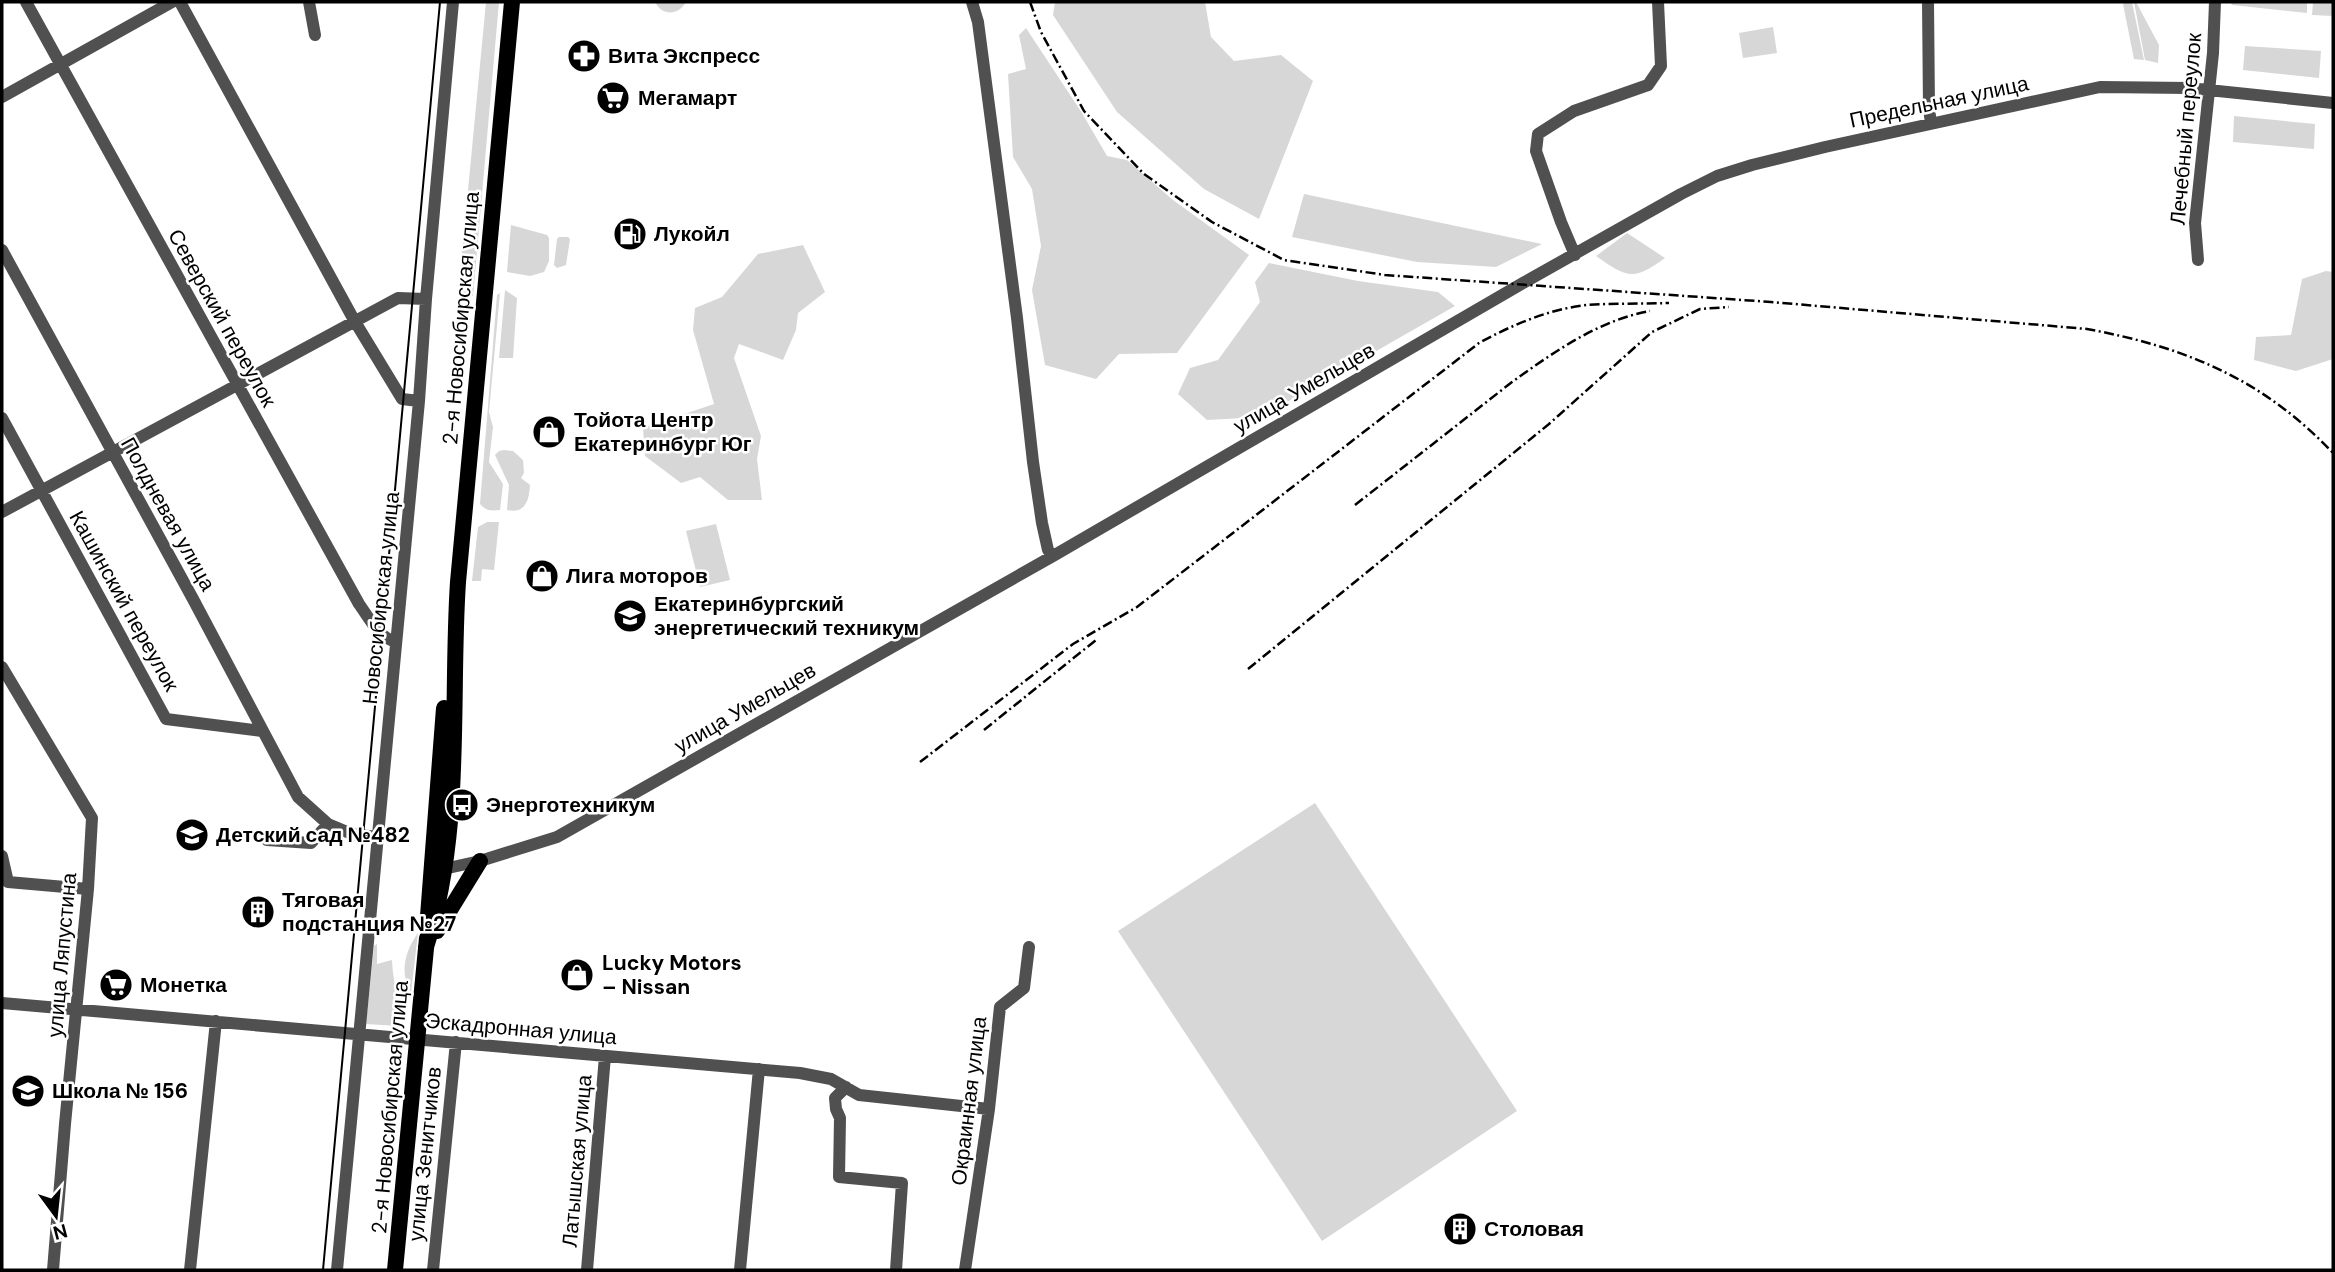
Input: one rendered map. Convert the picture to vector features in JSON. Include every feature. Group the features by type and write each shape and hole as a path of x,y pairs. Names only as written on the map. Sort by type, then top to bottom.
{"main road":[{"name":"2-я Новосибирская улица","path":"396,1270 426,947 437,915 438,870 452,767 454,638 512,2"},
{"path":"426,947 480,861"}],"street":[{"name":"Северский переулок","path":"26,2 359,604 382,635 387,640 395,641"},
{"path":"2,97 172,2"},
{"path":"180,2 354,320 402,399 419,401"},
{"path":"309,2 315,35"},
{"name":"Новосибирская улица","path":"337,1270 419,401 453,2"},
{"path":"972,2 978,22 1039,499 1048,550 1053,556"},
{"path":"1575,255 1535,151 1538,134 1574,111 1648,85 1661,66 1658,2"},
{"path":"1928,2 1928,109 1931,123"},
{"name":"Лечебный переулок","path":"2198,260 2195,223 2215,2"},
{"name":"Предельная улица","path":"1575,255 1717,176 1752,165 1931,123 2100,87 2209,89 2333,103"},
{"name":"Полдневая улица","path":"2,250 298,797 328,824"},
{"name":"улица Умельцев","path":"438,870 480,861 557,837 1053,556 1575,255"},
{"path":"2,512 354,320 398,298 426,299"},
{"name":"Кашинский переулок","path":"2,418 166,719 262,731"},
{"name":"улица Ляпустина","path":"2,667 92,818 88,889 53,1270"},
{"path":"267,840 311,843 328,824 352,834 377,837"},
{"path":"2,857 8,882 88,889"},
{"name":"Окраинная улица","path":"965,1270 989,1109 1000,1007 1024,988 1029,947"},
{"name":"Эскадронная улица","path":"2,1003 800,1073 831,1079 859,1095 989,1109"},
{"path":"190,1270 216,1021"},
{"name":"улица Зенитчиков","path":"433,1270 456,1042"},
{"name":"Латышская улица","path":"587,1270 605,1056"},
{"path":"740,1270 759,1069"},
{"path":"846,1087 835,1098 836,1109 841,1118 839,1177 902,1183 896,1270"}],"shaded area":[{"path":"486,2 499,2 473,296 458,295"},
{"path":"655,2 686,2 675,12 666,12"},
{"path":"1055,2 1205,2 1211,37 1234,61 1281,55 1313,81 1259,219 1204,189 1117,112 1053,15"},
{"path":"2132,2 2144,60 2134,59 2123,4"},
{"path":"2134,2 2159,45 2158,63 2145,60"},
{"path":"2230,2 2307,2 2307,13 2232,5"},
{"path":"2313,2 2333,2 2333,16 2312,15"},
{"path":"1773,27 1777,53 1743,58 1739,33"},
{"path":"1026,28 1107,156 1127,160 1173,200 1249,255 1177,353 1119,354 1096,379 1045,365 1032,290 1041,246 1032,189 1013,157 1008,74 1026,69 1019,35"},
{"path":"2245,46 2321,51 2319,78 2243,70"},
{"path":"2234,116 2315,124 2314,149 2233,142"},
{"path":"1304,194 1542,244 1496,267 1417,262 1292,237"},
{"path":"511,225 547,235 549,261 544,272 530,276 507,272"},
{"path":"1627,233 1665,258 1646,270 1630,274 1616,269 1596,256"},
{"path":"559,237 570,239 566,265 557,268 554,265"},
{"path":"803,245 825,292 798,313 796,330 783,360 739,344 734,358 761,436 757,459 762,500 728,500 700,477 681,483 645,456 643,428 714,404 693,330 695,308 722,297 758,254"},
{"path":"1269,263 1358,281 1438,292 1455,306 1261,417 1207,420 1178,394 1190,368 1218,360 1260,302 1255,282"},
{"path":"2326,271 2333,272 2333,359 2296,371 2254,360 2256,337 2291,335 2302,279"},
{"path":"505,290 517,298 513,358 499,358"},
{"path":"500,293 489,412 493,427 489,462 503,484 500,510 491,510 480,504 497,295"},
{"path":"504,450 513,451 523,460 524,473 521,478 530,485 525,505 513,511 507,510 509,485 495,455"},
{"path":"487,522 499,522 494,570 482,569 481,581 472,581 478,527"},
{"path":"716,524 730,580 700,587 686,531"},
{"path":"1315,803 1517,1111 1322,1241 1118,931"},
{"path":"418,933 411,993 405,978 405,962"},
{"path":"377,944 377,964 392,960 398,1026 366,1024 374,946"}],"tram line":[{"path":"323,1270 440,2"}],"railway":[{"path":"1030,2 1041,32 1084,111 1144,174 1212,222 1284,260 1385,275 1771,302 2087,329 2157,346 2220,370 2279,405 2333,453"},
{"path":"920,762 1073,644 1137,607 1479,343 1531,319 1573,307 1669,303"},
{"path":"1248,669 1549,424 1652,332 1700,309 1729,307"},
{"path":"1355,505 1544,360 1595,330 1631,315 1650,311"},
{"path":"984,730 1096,640"}],"place":[{"name":"Вита Экспресс","path":"584,56"},
{"name":"Мегамарт","path":"613,98"},
{"name":"Лукойл","path":"630,234"},
{"name":"Тойота Центр Екатеринбург Юг","path":"549,432"},
{"name":"Лига моторов","path":"542,576"},
{"name":"Екатеринбургский энергетический техникум","path":"630,616"},
{"name":"Энерготехникум","path":"462,805"},
{"name":"Детский сад №482","path":"192,835"},
{"name":"Тяговая подстанция №27","path":"258,912"},
{"name":"Lucky Motors – Nissan","path":"577,975"},
{"name":"Монетка","path":"116,985"},
{"name":"Школа № 156","path":"28,1091"},
{"name":"Столовая","path":"1460,1229"}]}
